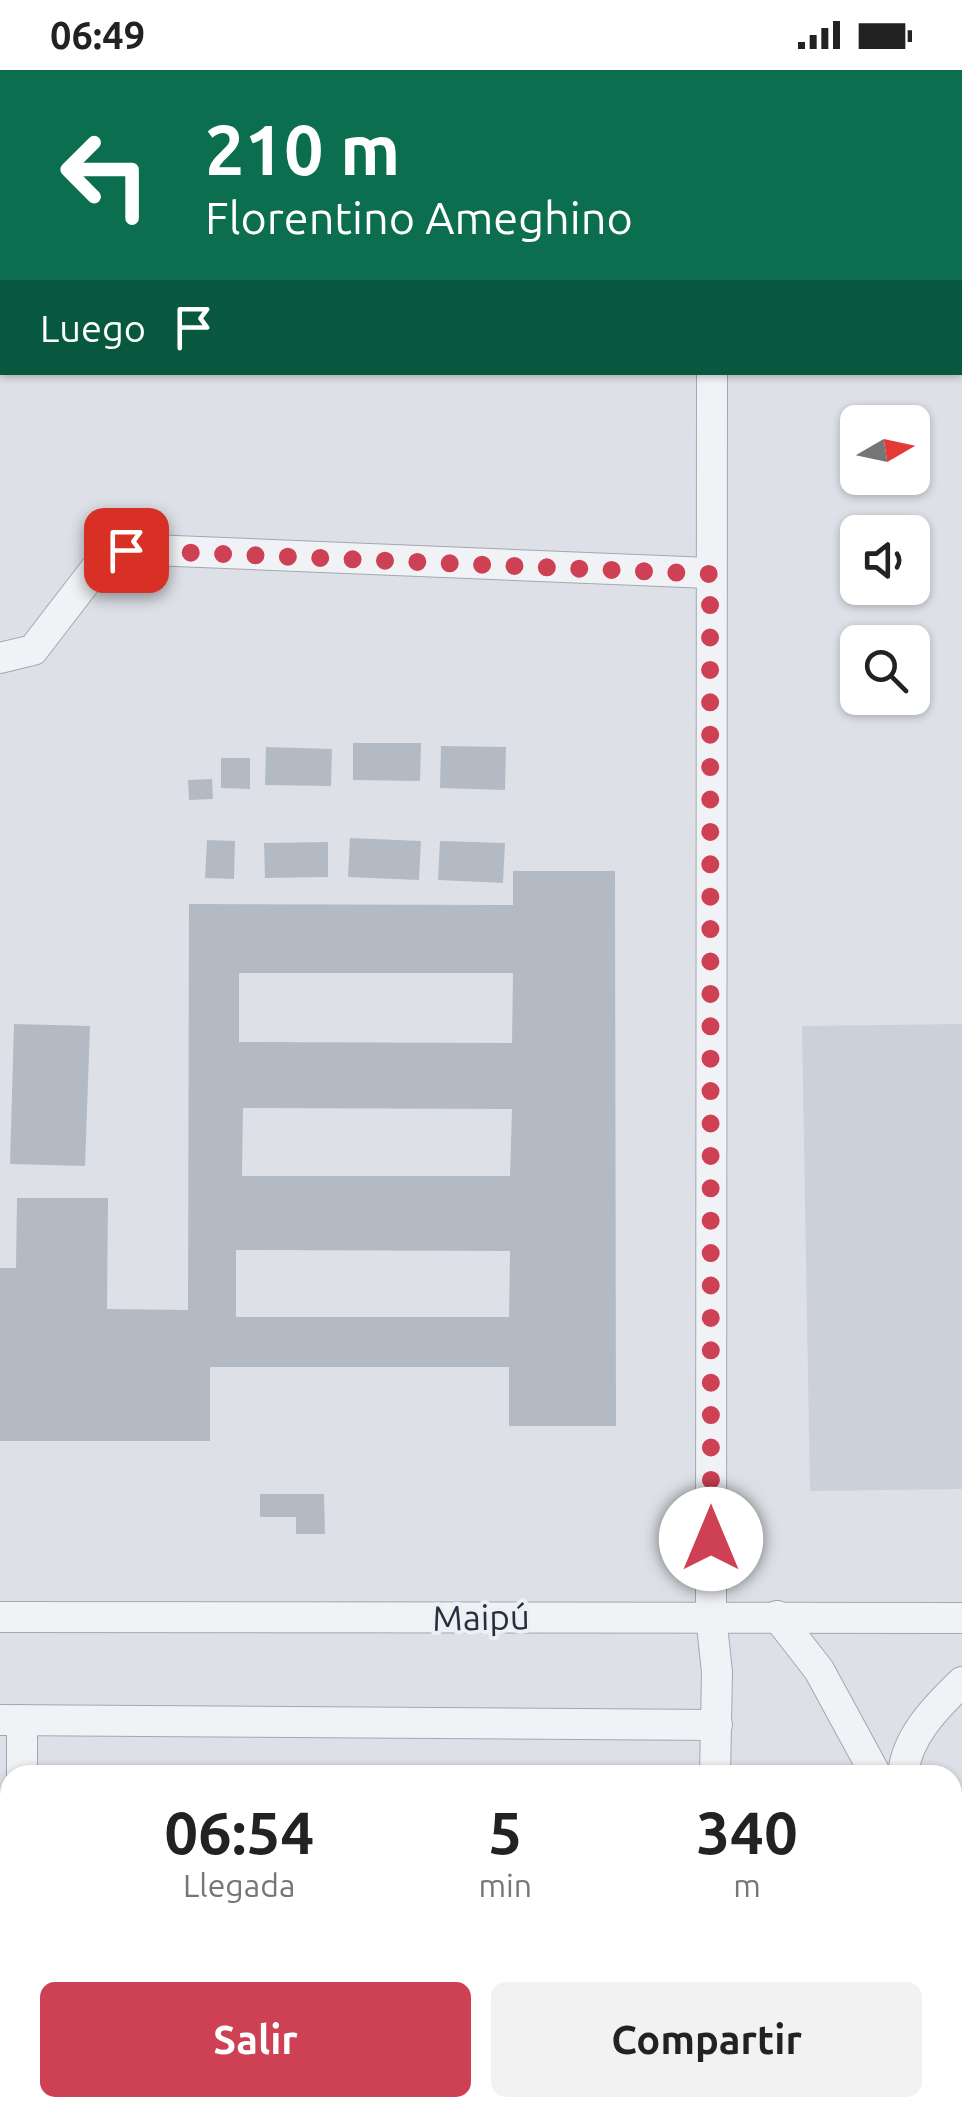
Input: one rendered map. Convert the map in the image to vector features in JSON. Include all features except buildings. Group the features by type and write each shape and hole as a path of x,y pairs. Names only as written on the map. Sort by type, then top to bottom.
{"street":[{"path":"712,375 715,1765"},
{"path":"0,658 32,650 100,563 126,550 710,574"},
{"name":"Maipú","path":"0,1616 962,1618"},
{"path":"777,1616 818,1670 870,1765"},
{"path":"904,1765 924,1722 962,1682"},
{"path":"20,1765 11,1720 717,1725"}],"shaded area":[{"path":"962,1024 962,1489 810,1491 802,1026"}],"route":[{"path":"126,550 710,574 711,1539"}]}
